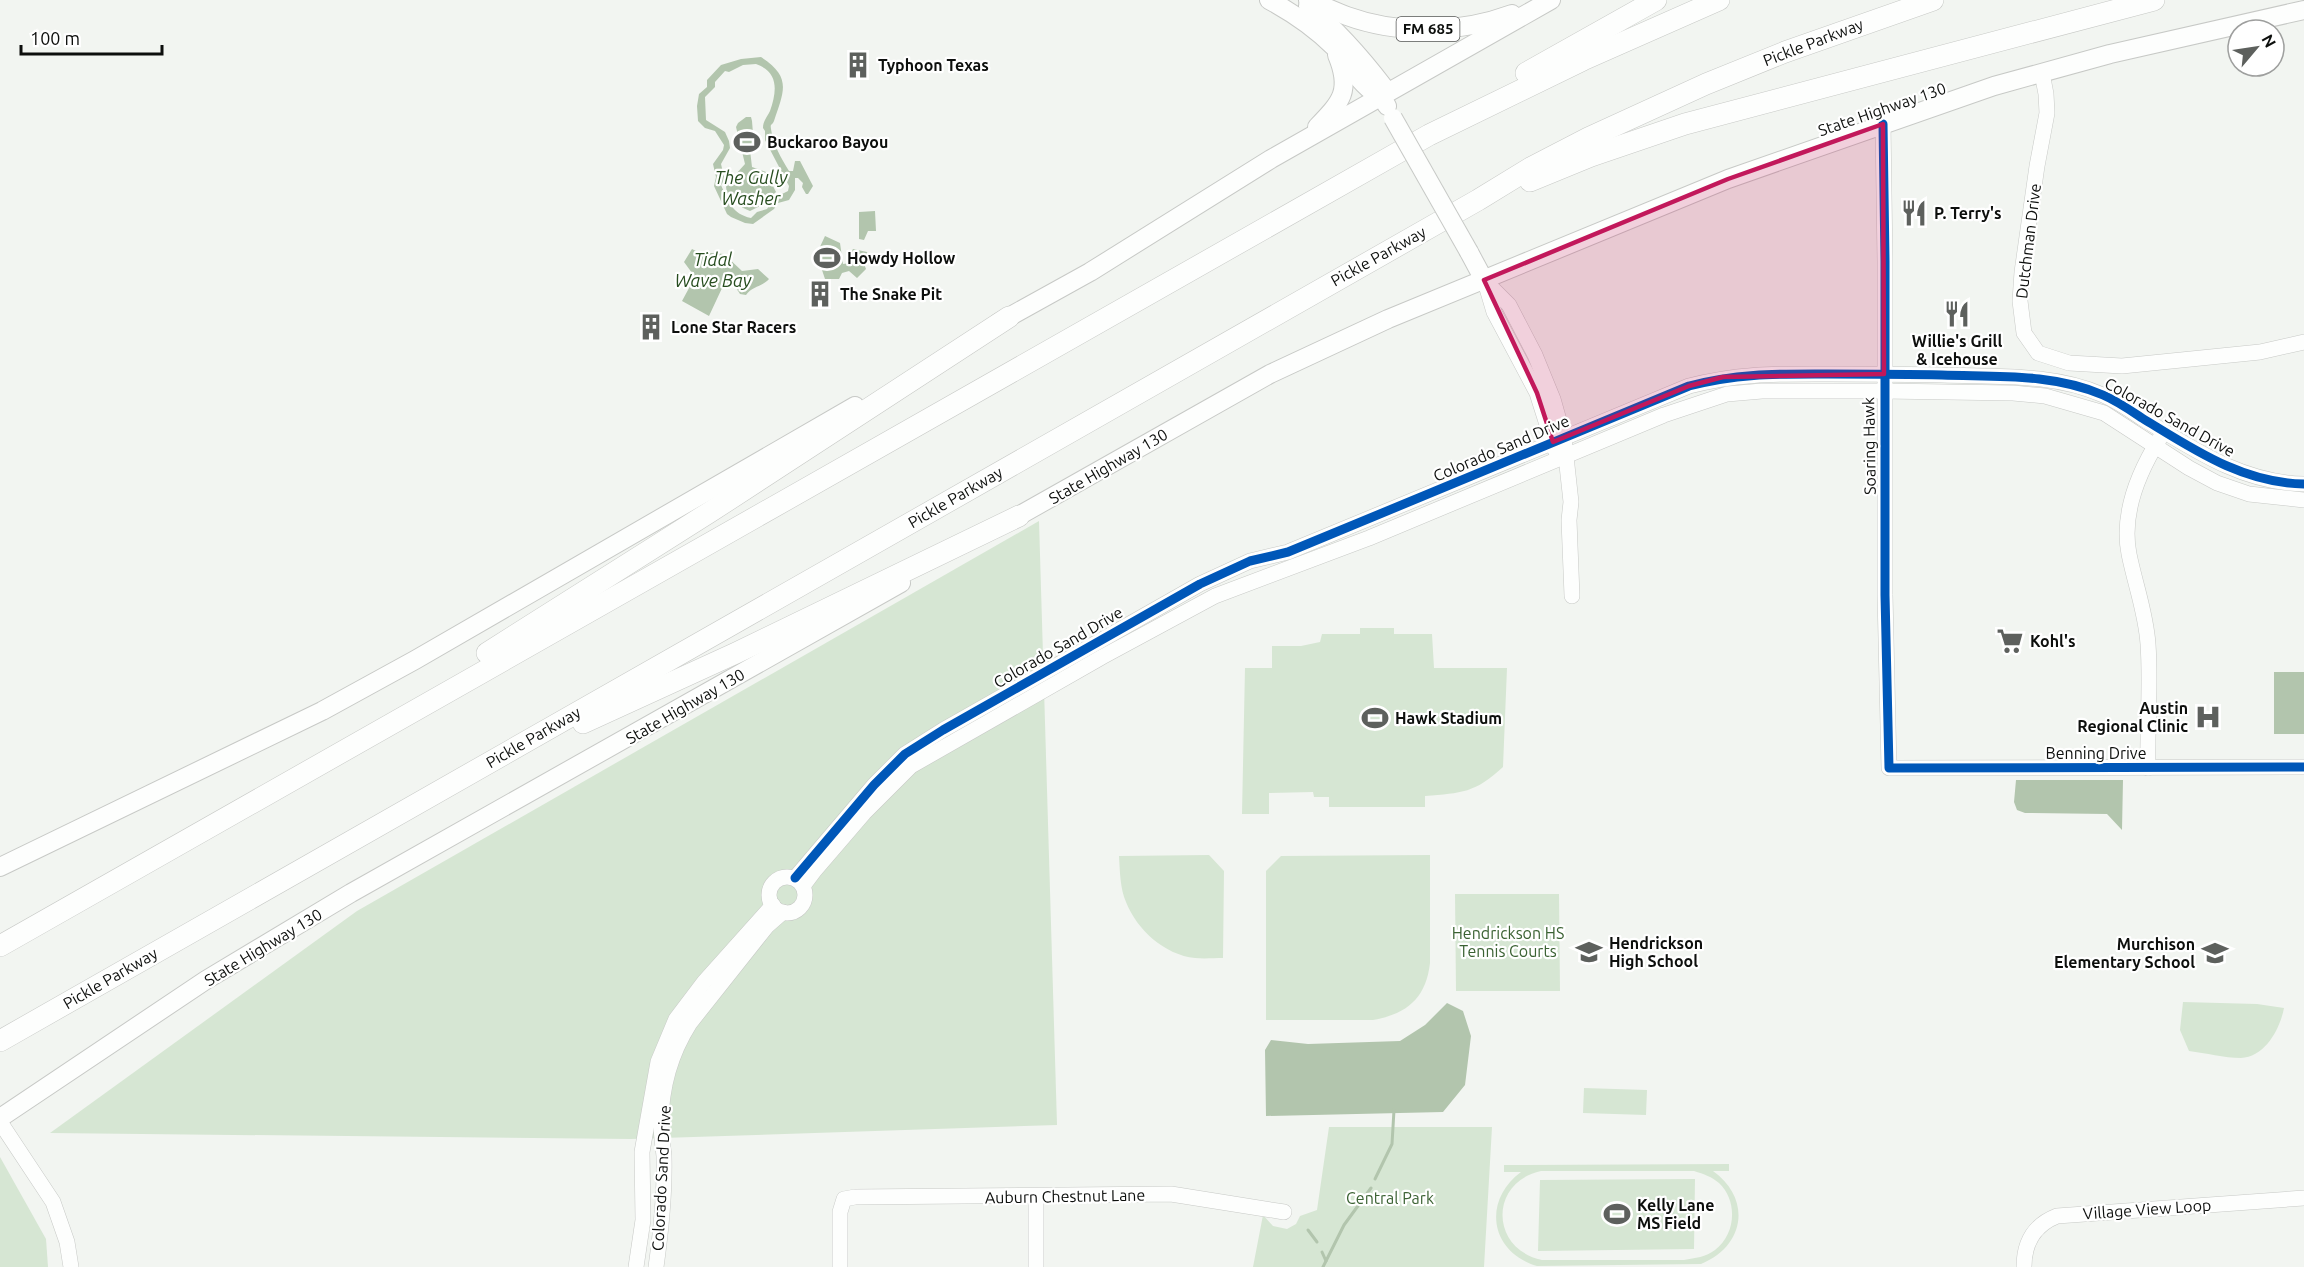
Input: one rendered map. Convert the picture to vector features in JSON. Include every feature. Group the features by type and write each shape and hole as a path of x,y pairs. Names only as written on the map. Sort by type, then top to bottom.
{"highway":[{"path":"1430,135 1488,95 1656,0"},
{"path":"0,946 1430,135 1583,60 1719,0"},
{"name":"Pickle Parkway","path":"0,1041 1478,200 1532,167 1588,138 1706,84 1785,52 1933,0"},
{"path":"1478,200 1591,156 1685,124 2154,0"},
{"path":"239,809 670,537 1009,317"},
{"path":"415,805 607,712 736,654 1019,516"}],"main road":[{"path":"1269,0 1306,23 1335,48 1371,93 1382,97"},
{"path":"1299,0 1344,38 1383,86 1382,97 1485,280"},
{"name":"FM 685","path":"1308,0 1349,17 1387,26 1423,29 1462,28 1506,17 1549,1"},
{"path":"0,867 342,700 445,643 1090,272 1205,199 1306,139 1549,1"},
{"name":"State Highway 130","path":"0,1120 206,980 351,893 1270,374 1388,319 1728,179 1883,124 1994,86 2110,54 2304,10"},
{"path":"1306,139 1339,104 1344,92 1344,71 1335,48"}],"street":[{"name":"Dutchman Drive","path":"2042,73 2047,113 2037,165 2020,301 2024,333 2038,352 2069,363 2122,366 2260,352 2304,342"},
{"name":"Soaring Hawk","path":"1883,124 1889,768"},
{"path":"1485,280 1509,305 1535,355 1553,399 1569,520 1572,596"},
{"name":"Colorado Sand Drive","path":"799,882 874,785 905,754 943,730 1200,584 1250,561 1288,552 1689,386 1723,377 1756,374 1884,374 2049,379 2105,396 2212,461 2240,472 2288,484 2304,484"},
{"name":"Colorado Sand Drive","path":"799,882 815,870 864,813 911,766 1102,657 1194,608 1243,584 1369,538 1694,403 1727,394 1762,391 1884,391 2013,393 2046,396 2104,413 2198,473 2238,490 2249,494 2304,500"},
{"path":"2148,768 2148,645 2145,616 2129,552 2127,524 2130,502 2141,472 2165,432"},
{"path":"1194,608 1200,584"},
{"name":"Benning Drive","path":"1889,768 2304,767"},
{"path":"783,877 799,882 805,898 799,908 788,913 778,909 769,894 773,883 783,877"},
{"name":"Colorado Sand Drive","path":"656,1267 661,1232 664,1157 661,1122 676,1018 704,982 778,909"},
{"name":"Colorado Sand Drive","path":"636,1267 643,1220 642,1152 658,1062 675,1037"},
{"path":"0,1120 53,1202 67,1242 71,1267"},
{"name":"Auburn Chestnut Lane","path":"840,1267 840,1212 844,1199 855,1197 1171,1194 1284,1212"},
{"path":"1036,1197 1036,1267"},
{"name":"Village View Loop","path":"2024,1267 2025,1246 2034,1232 2046,1221 2057,1216 2304,1198"}],"highlighted area":[{"path":"1883,124 1884,374 1723,377 1689,386 1553,442 1537,393 1484,280 1728,179"}],"green space":[{"path":"1039,521 1057,1125 631,1139 50,1133 357,911"},
{"name":"Hawk Stadium","path":"1360,628 1394,628 1394,634 1432,634 1434,668 1507,668 1503,767 1476,787 1449,794 1425,796 1425,807 1329,807 1329,797 1314,797 1313,792 1269,793 1269,814 1242,814 1245,668 1272,668 1272,646 1301,646 1320,642 1322,634 1360,634"},
{"path":"1209,855 1224,871 1223,958 1184,956 1153,939 1137,922 1124,897 1119,856"},
{"path":"1430,855 1430,963 1424,986 1413,1002 1405,1009 1373,1020 1266,1020 1266,871 1281,856"},
{"name":"Hendrickson HS Tennis Courts","path":"1455,894 1559,894 1560,991 1456,991"},
{"path":"2183,1002 2257,1004 2284,1008 2275,1033 2264,1047 2250,1056 2235,1058 2189,1051 2180,1030"},
{"path":"1584,1088 1647,1090 1646,1115 1583,1113"},
{"name":"Central Park","path":"1329,1127 1492,1127 1484,1267 1253,1267 1263,1215 1273,1226 1287,1229 1296,1224 1300,1216 1317,1210"},
{"path":"0,1157 46,1239 48,1267 0,1267"},
{"path":"1729,1164 1729,1171 1713,1171 1734,1195 1738,1208 1738,1221 1727,1246 1716,1256 1701,1264 1537,1266 1521,1259 1501,1238 1497,1225 1500,1197 1521,1172 1504,1172 1504,1165","holes":["1541,1171 1694,1171 1719,1183 1725,1190 1732,1208 1731,1227 1727,1235 1715,1250 1704,1256 1684,1260 1542,1260 1525,1253 1513,1243 1505,1230 1502,1216 1505,1201 1512,1188 1524,1178"]},
{"name":"Kelly Lane MS Field","path":"1695,1179 1694,1249 1538,1251 1540,1180"}],"water":[{"path":"761,57 778,71 783,85 781,101 771,126 774,140 789,171 793,171 795,161 800,161 813,186 806,194 802,187 803,183 795,178 795,190 789,200 778,203 774,209 753,224 745,223 727,214 714,186 716,177 713,164 724,145 715,131 705,128 698,121 699,94 707,87 707,80 721,65 741,59","holes":["756,64 763,67 772,77 775,89 770,111 763,126 765,140 789,186 788,191 774,198 767,209 757,212 751,218 735,210 721,185 725,181 721,164 730,148 729,141 725,132 706,120 705,97 715,87 715,82 725,71 729,72 743,65"]},
{"name":"The Gully Washer","path":"746,117 751,117 752,121 754,146 750,150 752,167 766,172 776,192 762,205 750,211 730,198 726,185 745,164 736,127"},
{"path":"875,211 876,231 868,231 864,240 859,239 859,212"},
{"name":"Howdy Hollow","path":"825,236 840,243 843,264 851,263 849,256 853,249 867,252 871,263 864,264 866,269 857,278 849,271 842,273 839,279 825,279 822,270 811,257 819,249"},
{"name":"Tidal Wave Bay","path":"692,249 698,252 724,254 742,271 758,269 769,279 746,295 740,294 733,286 723,286 709,316 682,301 695,277 684,262"},
{"path":"2274,672 2304,672 2304,734 2274,734"},
{"path":"2016,780 2123,780 2122,830 2107,814 2025,813 2017,810 2014,802"},
{"path":"1447,1003 1463,1011 1471,1036 1465,1085 1443,1112 1266,1116 1265,1050 1271,1040 1308,1044 1400,1041 1425,1025"}],"waterway":[{"path":"1375,1179 1392,1144 1394,1110"},
{"path":"1323,1267 1344,1225 1371,1188"},
{"path":"1308,1230 1317,1242"},
{"path":"1322,1252 1326,1261"}],"cycle path":[{"path":"1883,124 1885,595 1889,768 2304,767"},
{"path":"795,878 874,785 905,754 943,730 1200,584 1250,561 1288,552 1689,386 1742,376 1792,374 2003,376 2064,383 2108,397 2199,452 2239,471 2260,478 2304,484"}],"place":[{"name":"Typhoon Texas","path":"858,65"},
{"name":"Buckaroo Bayou","path":"747,142"},
{"name":"P. Terry's","path":"1914,213"},
{"name":"Howdy Hollow","path":"827,258"},
{"name":"The Snake Pit","path":"820,294"},
{"name":"Willie's Grill & Icehouse","path":"1957,314"},
{"name":"Lone Star Racers","path":"651,327"},
{"name":"Kohl's","path":"2010,641"},
{"name":"Austin Regional Clinic","path":"2208,717"},
{"name":"Hawk Stadium","path":"1375,718"},
{"name":"Hendrickson High School","path":"1589,952"},
{"name":"Murchison Elementary School","path":"2215,953"},
{"name":"Kelly Lane MS Field","path":"1617,1214"}]}
